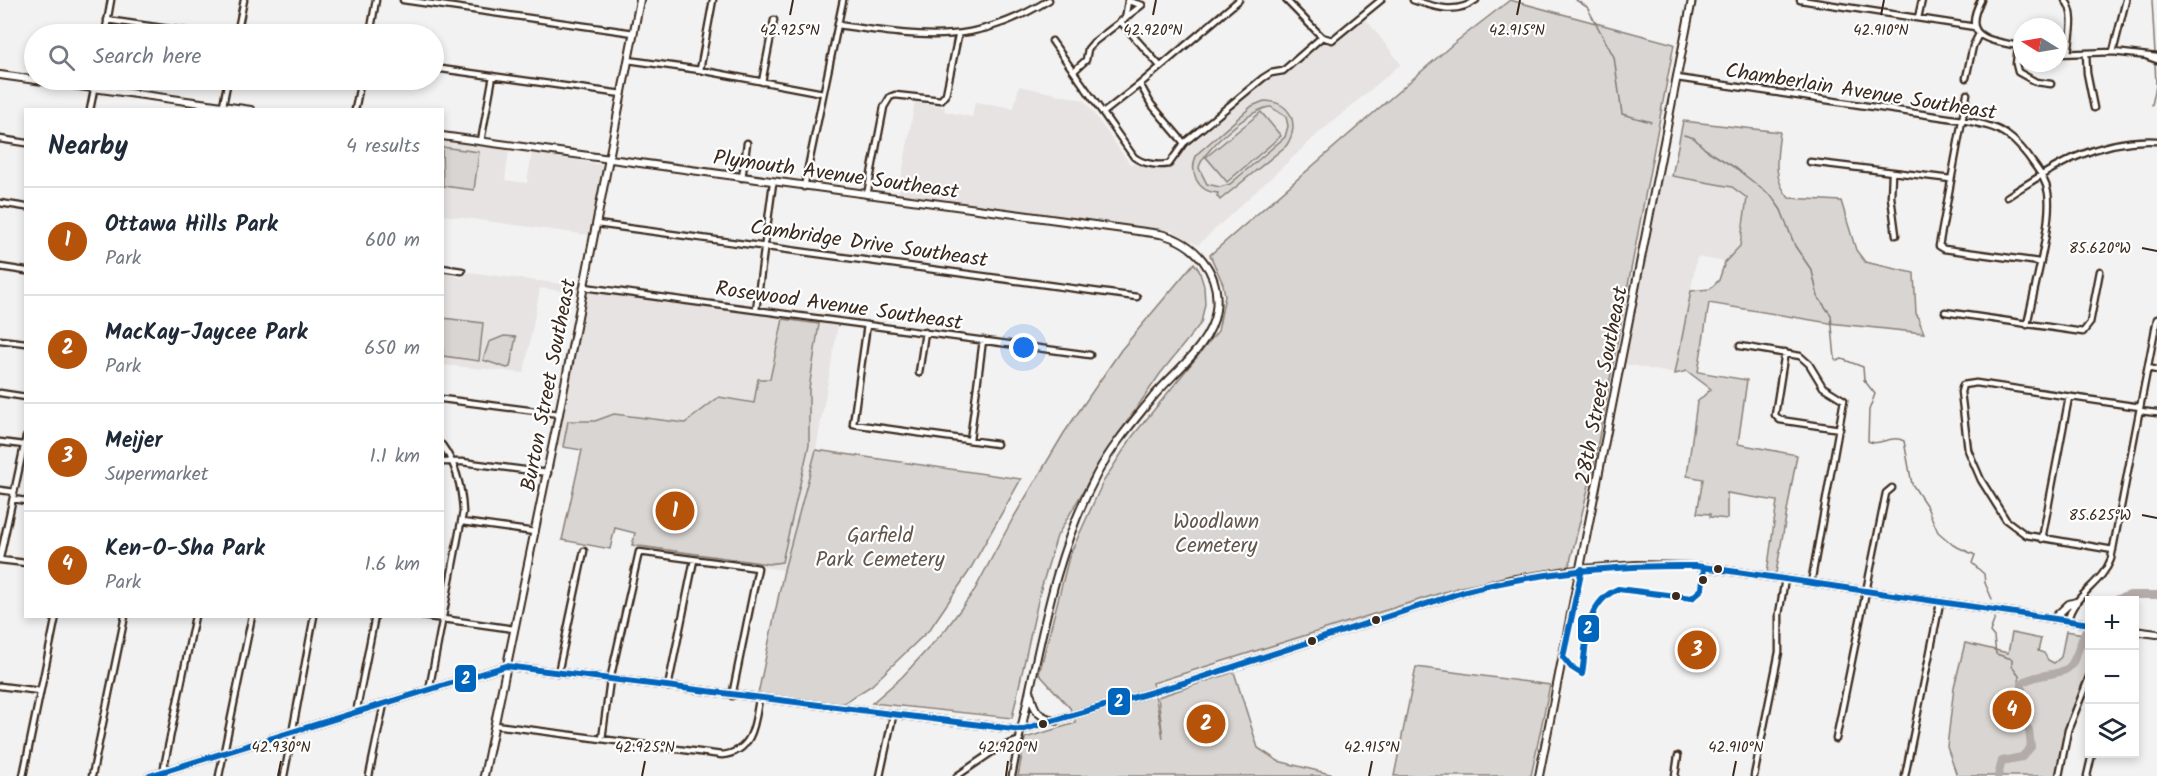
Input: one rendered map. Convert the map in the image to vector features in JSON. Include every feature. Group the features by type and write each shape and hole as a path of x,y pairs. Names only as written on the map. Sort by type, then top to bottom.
{"main road":[{"name":"Burton Street Southeast","path":"484,776 560,414 640,0"},
{"name":"28th Street Southeast","path":"1539,776 1582,569 1692,0"},
{"path":"0,75 24,79"},
{"path":"101,90 223,108"},
{"name":"Plymouth Avenue Southeast","path":"444,136 610,158 773,183 1160,234 1186,244 1206,264 1211,273 1217,305 1211,327 1114,445 1074,520 1051,590 1021,730"},
{"path":"149,776 506,666 732,696 1021,730 1057,722 1466,591 1509,580 1582,569 1671,565 1738,571 2085,623"},
{"path":"2053,619 2076,602"},
{"path":"2139,632 2157,634"},
{"path":"1030,691 1037,712 1042,717 1057,722"}],"street":[{"path":"106,24 111,0"},
{"path":"239,24 244,0"},
{"path":"371,24 376,0"},
{"path":"403,0 634,33"},
{"path":"700,70 713,0"},
{"path":"804,187 843,0"},
{"path":"838,25 896,33 958,36 1000,26 1049,0"},
{"path":"1103,113 1239,0"},
{"path":"1286,0 1322,37 1332,40 1380,1"},
{"path":"1372,0 1380,1"},
{"path":"1417,1 1448,10 1460,8 1476,0"},
{"path":"1800,0 1975,27"},
{"path":"1850,8 1852,0"},
{"path":"1918,18 1922,0"},
{"path":"1981,0 1974,17 1978,34 1988,40 2013,45"},
{"path":"2065,0 2072,16 2068,53 2113,52 2157,58"},
{"path":"2113,52 2126,0"},
{"path":"107,20 135,24"},
{"path":"762,82 774,20"},
{"path":"1074,71 1086,60 1088,49 1094,42 1123,20 1160,66"},
{"path":"1966,78 1978,34"},
{"path":"867,195 884,106 890,97 895,95 941,100 946,94 958,36"},
{"path":"1052,41 1138,161 1169,164 1184,143 1263,78 1271,73 1283,71 1322,37"},
{"path":"2086,53 2087,73 2094,108"},
{"path":"628,60 700,70 823,93"},
{"path":"444,69 622,94"},
{"path":"2018,72 2036,82 2052,84"},
{"path":"481,141 493,76"},
{"name":"Chamberlain Avenue Southeast","path":"1677,78 1990,125 2007,133 2041,174"},
{"path":"1140,84 1151,104 1184,143"},
{"path":"90,108 94,90"},
{"path":"223,108 226,90"},
{"path":"355,108 359,90"},
{"path":"1967,94 1939,246 1944,249 2039,262"},
{"path":"0,139 24,143"},
{"path":"2007,197 2041,174 2074,156 2100,146 2127,141 2157,141"},
{"path":"742,178 747,143"},
{"path":"1810,162 1951,179"},
{"path":"1892,173 1891,197 1896,235"},
{"path":"2027,325 2049,203 2041,174"},
{"path":"756,310 773,183"},
{"path":"0,203 24,207"},
{"name":"Cambridge Drive Southeast","path":"597,224 1137,297"},
{"path":"455,270 456,262"},
{"path":"0,267 24,271"},
{"path":"444,268 462,271"},
{"path":"1945,312 2027,325 2086,331 2100,271"},
{"name":"Rosewood Avenue Southeast","path":"584,287 1090,355"},
{"path":"2067,620 2076,602 2104,574 2113,550 2157,320"},
{"path":"867,325 853,424 998,444"},
{"path":"919,373 925,332"},
{"path":"0,340 24,344"},
{"path":"970,440 983,340"},
{"path":"1740,346 1785,352 1804,359 1823,387 1844,400 1811,583"},
{"path":"1785,352 1775,410 1780,420 1840,429"},
{"path":"2148,368 2157,370"},
{"path":"2113,550 2026,535 2006,520 1973,464 1962,418 1961,392 1964,385 1976,383 2157,413"},
{"path":"0,393 24,397"},
{"path":"2042,539 2069,397"},
{"path":"444,399 560,414"},
{"path":"0,442 24,445"},
{"path":"444,448 452,461 461,492 462,522 444,614"},
{"path":"24,449 2,537 0,559 24,563"},
{"path":"444,462 548,473"},
{"path":"1836,739 1886,493 1892,488"},
{"path":"0,490 14,492"},
{"path":"13,499 24,501"},
{"path":"462,522 535,532"},
{"path":"558,673 584,551"},
{"path":"602,740 610,680 638,554 648,552 758,568 732,696"},
{"path":"668,687 694,560"},
{"path":"1754,776 1779,652 1779,614 1785,579"},
{"path":"1905,776 1940,603"},
{"path":"23,776 56,618"},
{"path":"92,776 125,618"},
{"path":"163,772 195,618"},
{"path":"219,776 252,618"},
{"path":"284,776 314,618"},
{"path":"356,713 375,618"},
{"path":"436,618 514,629"},
{"path":"429,690 443,619"},
{"path":"0,686 40,691"},
{"path":"2059,776 2068,730 2085,688"},
{"path":"495,725 722,755 737,751 752,736 759,699"},
{"path":"101,701 108,702"},
{"path":"369,776 384,704"},
{"path":"880,776 893,716"},
{"path":"1012,776 1021,730"},
{"path":"957,776 998,748 1020,740"},
{"path":"1675,776 1678,756"},
{"path":"2087,776 2091,758"}],"shaded area":[{"path":"1365,18 1401,64 1318,134 1198,245 1172,231 898,196 915,102 945,107 944,111 972,117 975,102 1014,108 1019,86 1084,100 1130,164 1171,168 1180,154 1268,78 1282,77 1321,44 1336,42"},
{"path":"444,141 509,150 505,180 527,183 532,152 602,165 589,235 444,215"},
{"path":"1661,174 1732,187 1747,198 1740,246 1725,262 1697,257 1675,374 1625,364"},
{"path":"444,272 462,278 468,272 579,286 577,293 540,288 524,373 444,365"},
{"path":"588,291 838,325 816,450 784,570 635,550 638,534 614,528 611,550 564,539 582,450 558,445"}],"green space":[{"name":"Woodlawn Cemetery","path":"1510,0 1674,44 1593,469 1569,566 1460,587 1153,683 1163,738 1158,697 1234,672 1258,748 1278,761 1338,776 1018,776 1025,738 1076,723 1070,708 1039,674 1069,557 1103,482 1132,437 1218,331 1225,296 1223,284 1210,255 1453,44"},
{"path":"1264,101 1281,105 1291,116 1293,130 1286,146 1220,200 1218,193 1211,192 1200,185 1194,174 1194,161 1197,154 1252,106","holes":["1271,107 1286,117 1288,126 1285,137 1230,184 1220,187 1207,184 1199,168 1202,160 1229,131 1253,114"]},
{"path":"1261,112 1281,136 1227,182 1206,157"},
{"path":"1683,121 1780,132 1778,175 1789,198 1841,201 1856,250 1865,262 1914,273 1916,313 1924,333 1829,323 1709,303 1698,372 1747,380 1738,444 1797,455 1776,573 1767,573 1777,501 1727,493 1727,519 1710,517 1710,514 1697,513 1703,479 1687,476 1697,402 1711,389 1687,371 1675,374 1691,291 1710,289 1719,280 1725,262 1740,246 1747,198 1732,187 1672,176"},
{"path":"444,147 479,152 474,190 444,186"},
{"path":"1194,263 1204,286 1205,304 1201,323 1160,374 1105,454 1057,536 1040,592 1012,718 872,703 902,677 946,629 974,591 1012,520 1064,433 1121,350"},
{"path":"444,318 483,323 479,361 444,356"},
{"path":"783,319 819,324 809,389 809,445 782,562 768,564 632,545 635,533 615,528 610,549 562,540 582,450 563,447 568,421 595,421 614,414 685,423 719,397 754,403 758,379 770,379"},
{"path":"504,336 516,337 510,367 507,368 483,360 489,342"},
{"name":"Garfield Park Cemetery","path":"816,450 1021,479 968,573 930,629 871,686 842,704 758,694 784,570"},
{"path":"2066,631 2085,634 2085,677 2065,732 2057,776 1957,776 1947,747 1954,687 1965,643 2008,653 2012,633 2041,639 2038,651 2044,653 2048,660 2054,663 2061,657"},
{"path":"1416,667 1550,685 1531,776 1394,776"}],"waterway":[{"path":"1576,0 1587,7 1614,57 1622,114 1651,122"},
{"path":"2152,0 2155,54"},
{"path":"2152,105 2156,86 2155,62"},
{"path":"1684,135 1694,138 1705,149 1737,169 1772,197 1781,210 1795,246 1812,271 1818,297 1831,315 1835,359 1837,361 1842,359 1863,367 1864,380 1875,394 1869,410 1868,441 1877,443 1894,439 1904,441 1912,484 1926,505 1938,532 1953,545 1975,555 1972,563 1984,574 1992,599"},
{"path":"2127,596 2157,595"},
{"path":"1995,618 1990,632 1994,637 1996,654 2012,659 2012,666 2019,675 2020,692"},
{"path":"1998,776 2002,761 2022,757 2031,747 2029,730 2021,717 2022,683 2035,677 2067,669 2076,657 2085,633"}],"transit line":[{"name":"2","path":"149,776 506,666 1021,730 1187,682 1466,591 1551,574 1609,568 1696,566 2085,623"},
{"name":"2","path":"1582,569 1563,657 1571,667 1582,674 1589,625 1593,614 1607,595 1618,589 1692,598 1702,589 1704,567"}],"place":[{"name":"Ottawa Hills Park","path":"675,511"},
{"name":"Meijer","path":"1697,650"},
{"name":"Ken-O-Sha Park","path":"2012,710"},
{"name":"MacKay-Jaycee Park","path":"1206,724"}]}
